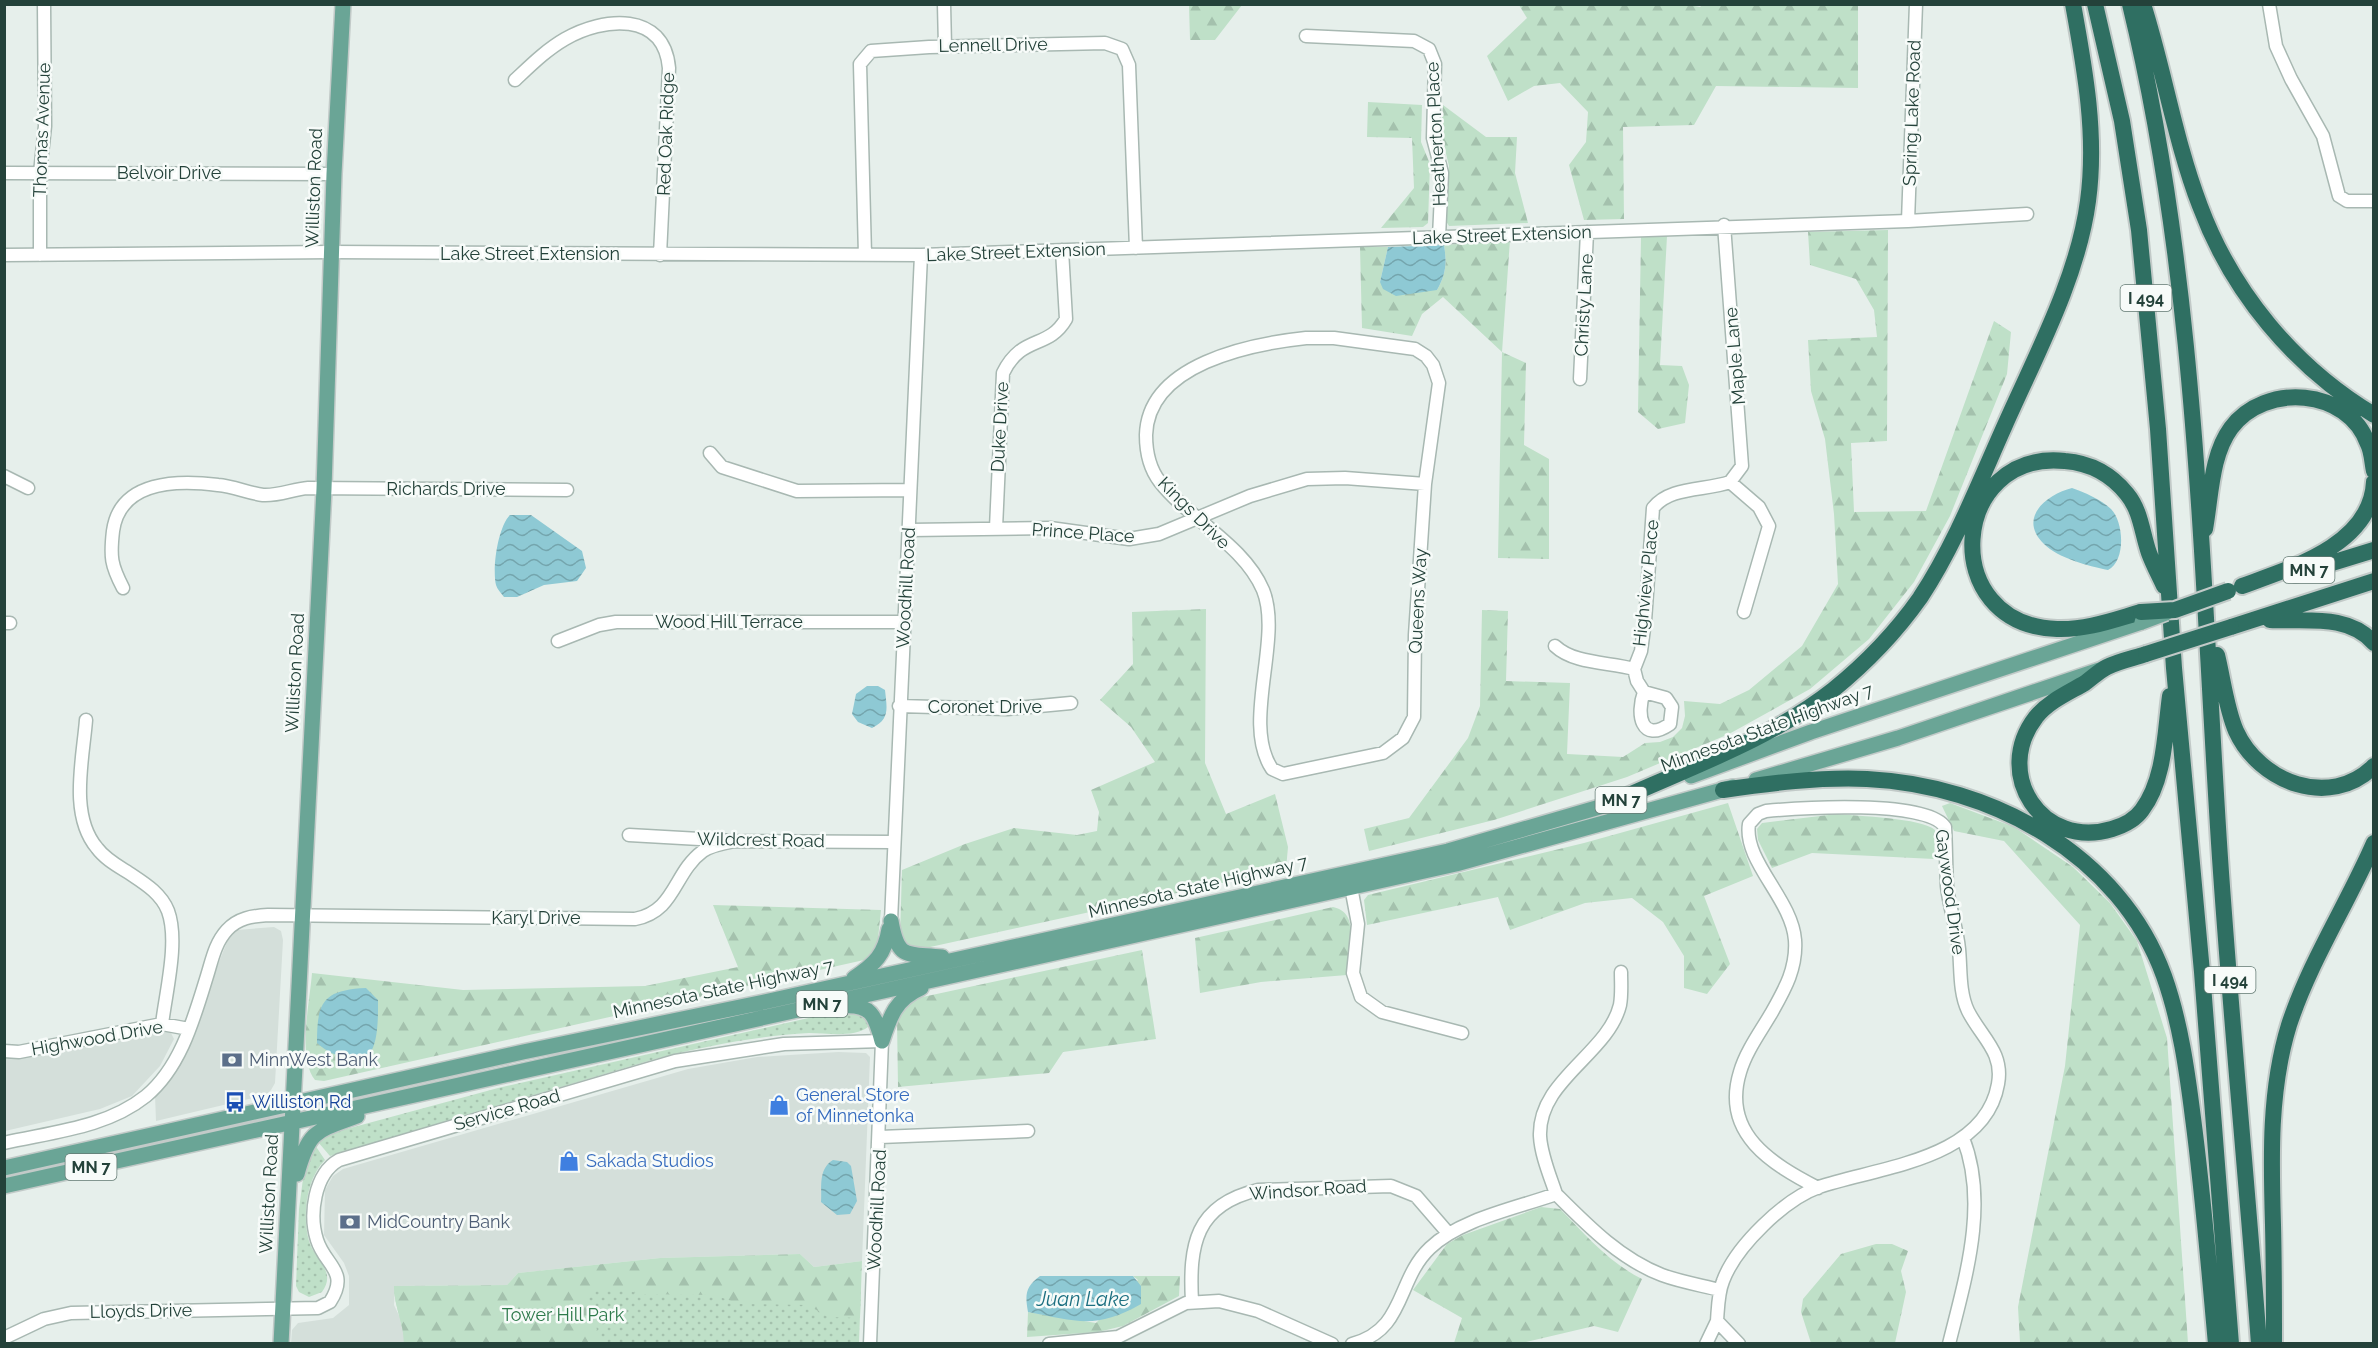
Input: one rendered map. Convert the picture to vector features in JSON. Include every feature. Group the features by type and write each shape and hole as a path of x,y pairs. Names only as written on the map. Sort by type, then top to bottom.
{"highway":[{"path":"1607,805 1744,742 1807,709 1834,689 1879,647 1903,620 1926,587 1983,476 2049,327 2080,236 2088,204 2091,142 2086,78 2073,4"},
{"name":"I 494","path":"2095,4 2118,99 2136,198 2158,429 2172,603 2174,668 2203,982 2231,1344"},
{"name":"I 494","path":"2130,4 2156,117 2169,200 2191,410 2207,616 2220,858 2259,1344"},
{"path":"2143,4 2200,205 2228,265 2258,311 2291,350 2330,385 2373,415"},
{"path":"2201,557 2221,445 2233,426 2252,408 2292,396 2306,397 2333,406 2355,423 2362,432 2368,443 2373,471"},
{"path":"2049,460 2078,462 2106,474 2118,484 2135,506 2149,553 2172,603 2142,617 2088,628 2056,629 2026,624 1996,605 1974,570 1971,535 1978,512 1999,481 2021,466 2049,460"},
{"path":"2235,588 2293,567 2344,537 2364,515 2369,504 2373,482"},
{"name":"MN 7","path":"2172,603 2289,576 2373,550"},
{"name":"Minnesota State Highway 7","path":"2107,667 2373,581"},
{"path":"2207,616 2236,730 2253,757 2270,773 2299,785 2329,787 2354,780 2373,766"},
{"path":"2257,620 2330,622 2356,629 2373,643"},
{"path":"2107,667 2065,693 2037,716 2022,745 2020,778 2025,793 2037,810 2053,824 2077,833 2098,833 2122,826 2141,813 2154,791 2174,668"},
{"path":"1723,790 1797,780 1867,779 1909,784 2000,810 2038,828 2081,858 2102,878 2136,921 2151,947 2164,975 2176,1018 2199,1164 2216,1344"},
{"path":"2274,1344 2271,1161 2273,1119 2281,1059 2288,1028 2311,968 2373,843"}],"main road":[{"name":"Williston Road","path":"281,1344 290,1203 324,489 334,174 343,4"},
{"name":"Minnesota State Highway 7","path":"4,1168 1448,852 1607,805 2142,617"},
{"name":"Minnesota State Highway 7","path":"4,1186 1352,887 1514,849 1898,738 2107,667"},
{"path":"891,921 894,940 903,952 914,956 945,957 949,961"},
{"path":"848,982 880,957 886,947 891,921"},
{"path":"882,1041 889,1017 897,1003 910,993 946,977"},
{"path":"804,1009 859,1005 877,1020 882,1041"},
{"path":"290,1203 304,1150 310,1139 328,1127 408,1097"}],"street":[{"name":"Thomas Avenue","path":"40,255 40,172 45,126 44,4"},
{"path":"944,4 945,47"},
{"name":"Spring Lake Road","path":"1908,220 1916,4"},
{"path":"2269,4 2277,46 2291,79 2323,136 2339,196 2347,201 2373,201"},
{"name":"Red Oak Ridge","path":"515,80 549,49 585,30 626,24 648,29 658,37 665,46 669,69 660,255"},
{"name":"Heatherton Place","path":"1306,36 1413,41 1429,49 1435,64 1433,138 1442,173 1439,237"},
{"name":"Lennell Drive","path":"865,255 860,64 871,51 945,47 1106,43 1122,49 1129,65 1136,248"},
{"name":"Belvoir Drive","path":"4,172 334,174"},
{"name":"Lake Street Extension","path":"4,255 331,252 921,255 2027,214"},
{"name":"Maple Lane","path":"1724,225 1743,455 1742,466 1730,482"},
{"name":"Christy Lane","path":"1580,379 1587,232"},
{"name":"Duke Drive","path":"996,528 1003,373 1015,353 1025,346 1052,336 1066,320 1062,250"},
{"name":"Woodhill Road","path":"891,921 921,255"},
{"name":"Kings Drive","path":"1277,772 1268,762 1262,746 1268,620 1263,591 1246,566 1159,481 1147,458 1146,432 1149,416 1154,401 1175,378 1227,356 1279,341 1334,338 1404,347"},
{"name":"Queens Way","path":"1277,772 1289,774 1376,755 1390,749 1407,732 1414,709 1415,635 1425,484 1439,383 1437,374 1426,356 1404,347"},
{"path":"710,453 722,467 798,491 910,490"},
{"path":"4,476 28,488"},
{"name":"Prince Place","path":"910,530 1061,529 1129,539 1159,534 1273,488 1307,479 1345,478 1425,484"},
{"path":"1730,482 1759,507 1769,526 1744,612"},
{"name":"Highview Place","path":"1644,692 1637,681 1634,669 1641,651 1645,621 1653,508 1669,495 1730,482"},
{"name":"Richards Drive","path":"123,588 112,568 114,524 129,499 155,484 219,484 263,495 280,495 308,488 567,490"},
{"name":"Wood Hill Terrace","path":"558,642 599,625 616,622 904,622"},
{"name":"Highview Place","path":"1555,646 1575,659 1611,662 1634,669"},
{"name":"Coronet Drive","path":"899,706 1007,709 1071,703"},
{"path":"86,720 81,803 88,835 108,860 159,895 172,923 173,939 162,1024"},
{"name":"Gaywood Drive","path":"1720,1290 1726,1272 1757,1233 1785,1208 1818,1188 1882,1172 1963,1138 1975,1128 1991,1107 2000,1071 1996,1053 1969,1012 1961,988 1959,946 1947,888 1945,827 1941,821 1896,811 1847,806 1766,811 1758,814 1749,824 1749,838 1755,855 1791,919 1796,956 1783,992 1740,1071 1737,1092 1738,1112 1745,1132 1761,1154 1818,1188"},
{"name":"Wildcrest Road","path":"629,835 735,841 893,842"},
{"name":"Karyl Drive","path":"4,1143 99,1122 131,1106 159,1083 189,1029 218,943 227,930 238,921 252,916 635,919 648,916 659,909 684,871 705,850 735,841"},
{"path":"1352,887 1358,924 1353,973 1361,997 1382,1012 1462,1033"},
{"path":"1621,972 1622,994 1616,1015 1552,1094 1541,1122 1543,1152 1556,1194 1611,1245 1638,1264 1686,1283 1720,1290 1717,1321 1706,1344"},
{"name":"Highwood Drive","path":"4,1051 19,1052 162,1024 189,1029"},
{"name":"Woodhill Road","path":"870,1344 880,1137 882,1041"},
{"name":"Service Road","path":"282,1308 318,1308 330,1302 335,1294 337,1272 321,1249 315,1232 316,1202 321,1177 339,1160 675,1061 784,1044 882,1041"},
{"path":"880,1137 1028,1131"},
{"path":"1949,1344 1971,1248 1974,1215 1970,1160 1963,1138"},
{"name":"Windsor Road","path":"1192,1302 1191,1255 1201,1227 1230,1200 1245,1193 1258,1190 1390,1186 1416,1196 1448,1233"},
{"path":"1352,1344 1378,1333 1389,1322 1418,1263 1429,1249 1448,1233 1556,1194"},
{"path":"1049,1344 1118,1337 1178,1306 1192,1302 1219,1300 1238,1304 1332,1344"},
{"name":"Lloyds Drive","path":"4,1338 44,1319 71,1313 282,1308"},
{"path":"1717,1321 1739,1344"}],"shaded area":[{"path":"274,927 281,931 283,940 275,1083 271,1090 266,1095 156,1121 155,1095 180,1059 229,937 237,930"},
{"path":"169,1029 174,1039 160,1066 132,1096 100,1109 5,1131 4,1051"},
{"path":"838,1052 866,1053 870,1057 862,1261 814,1267 800,1254 660,1258 518,1273 507,1285 395,1286 394,1305 404,1326 404,1343 291,1344 292,1330 298,1323 333,1318 349,1305 349,1276 344,1263 324,1235 325,1190 333,1176 343,1169 688,1069 757,1057"}],"green space":[{"path":"1189,4 1242,5 1215,40 1190,40"},
{"path":"1703,4 1858,5 1858,88 1716,86 1694,125 1623,127 1624,219 1584,220 1569,165 1586,142 1588,112 1560,83 1534,86 1508,101 1487,56 1527,18 1519,5 1689,5 1700,7"},
{"path":"1368,102 1422,105 1421,142 1430,164 1428,223 1423,227 1381,228 1414,188 1412,138 1367,137"},
{"path":"1443,105 1486,137 1517,137 1515,173 1528,223 1449,226 1446,221 1449,166 1441,133"},
{"path":"1888,230 1887,441 1851,443 1854,512 1926,511 1994,321 2011,332 2007,374 1950,516 1914,582 1869,639 1810,689 1729,734 1627,777 1494,820 1369,851 1364,829 1409,818 1468,738 1480,706 1482,610 1508,611 1506,681 1570,683 1567,754 1623,757 1645,743 1660,742 1673,737 1682,728 1685,716 1684,701 1720,704 1749,690 1802,646 1838,584 1834,514 1825,439 1811,391 1808,340 1877,337 1874,310 1856,279 1810,265 1808,232"},
{"path":"1667,236 1660,365 1682,366 1689,385 1685,423 1658,429 1638,412 1641,237"},
{"path":"1510,240 1502,352 1443,297 1422,314 1412,336 1362,328 1360,247 1388,247 1380,282 1437,290 1445,268 1444,245"},
{"path":"1502,352 1526,363 1524,445 1549,459 1549,559 1498,558"},
{"path":"1206,609 1205,763 1226,814 1275,794 1288,847 1286,869 921,949 907,945 900,936 902,870 965,844 1014,828 1077,835 1097,831 1099,812 1091,790 1155,762 1131,727 1100,700 1133,664 1132,612"},
{"path":"1728,803 1753,876 1704,896 1730,964 1707,994 1684,988 1684,956 1663,922 1632,898 1585,903 1510,930 1498,897 1367,925 1364,900 1368,895 1584,843"},
{"path":"1950,803 2014,827 2073,867 2110,903 2137,941 2167,1038 2188,1343 2020,1343 2018,1307 2065,1066 2080,925 2004,841 1954,831 1942,806"},
{"path":"1837,814 1904,820 1928,826 1935,830 1934,859 1812,853 1772,868 1758,840 1757,829 1762,823"},
{"path":"713,905 881,910 877,948 864,960 324,1081 315,1080 310,1070 307,1058 306,1029 312,973 463,990 645,986 738,967"},
{"path":"1333,907 1348,917 1350,925 1351,945 1347,975 1261,982 1200,993 1195,938"},
{"path":"1142,950 1156,1039 1063,1052 1049,1073 898,1087 897,1020 902,1009 918,998"},
{"path":"844,1010 866,1017 868,1027 848,1034 809,1033 751,1039 674,1054 330,1156 318,1142 328,1134 498,1088"},
{"path":"315,1145 325,1160 310,1187 306,1220 309,1241 327,1278 322,1292 309,1297 299,1292 296,1286 299,1209 306,1156"},
{"path":"1541,1207 1560,1209 1618,1265 1642,1279 1618,1332 1594,1326 1522,1343 1454,1343 1462,1318 1413,1290 1447,1244 1463,1235"},
{"path":"1876,1244 1892,1244 1908,1251 1901,1271 1906,1292 1895,1343 1811,1343 1801,1312 1803,1299 1841,1254"},
{"path":"800,1254 814,1267 862,1261 860,1318 828,1317 808,1305 740,1304 714,1295 642,1294 624,1290 594,1291 586,1300 602,1343 404,1344 394,1294 394,1286 507,1285 518,1273 660,1258"},
{"path":"1133,1276 1180,1276 1179,1296 1123,1326 1098,1332 1027,1337 1028,1312 1096,1323 1138,1280"},
{"name":"Tower Hill Park","path":"394,1286 861,1288 859,1343 404,1343"}],"water":[{"path":"1444,245 1445,268 1437,290 1396,296 1383,289 1380,282 1388,247"},
{"path":"2072,488 2103,502 2111,509 2119,523 2120,550 2114,565 2108,570 2083,564 2057,553 2044,544 2036,534 2033,525 2034,516 2039,509 2053,496"},
{"path":"510,515 531,515 582,551 586,568 577,581 544,585 517,597 504,597 496,585 496,559 499,538"},
{"path":"867,686 878,686 885,690 887,708 885,717 872,728 858,722 852,714 856,694"},
{"path":"366,988 378,1000 374,1046 364,1056 347,1057 333,1054 317,1043 318,1018 325,1001 340,992"},
{"path":"833,1160 847,1162 851,1166 857,1201 850,1214 837,1215 821,1202 823,1173"},
{"name":"Juan Lake","path":"1040,1276 1133,1276 1141,1286 1141,1304 1111,1317 1086,1321 1028,1312 1027,1292 1031,1284"}],"place":[{"name":"MinnWest Bank","path":"232,1060"},
{"name":"Williston Rd","path":"235,1102"},
{"name":"General Store of Minnetonka","path":"779,1105"},
{"name":"Sakada Studios","path":"569,1161"},
{"name":"MidCountry Bank","path":"350,1222"}]}
